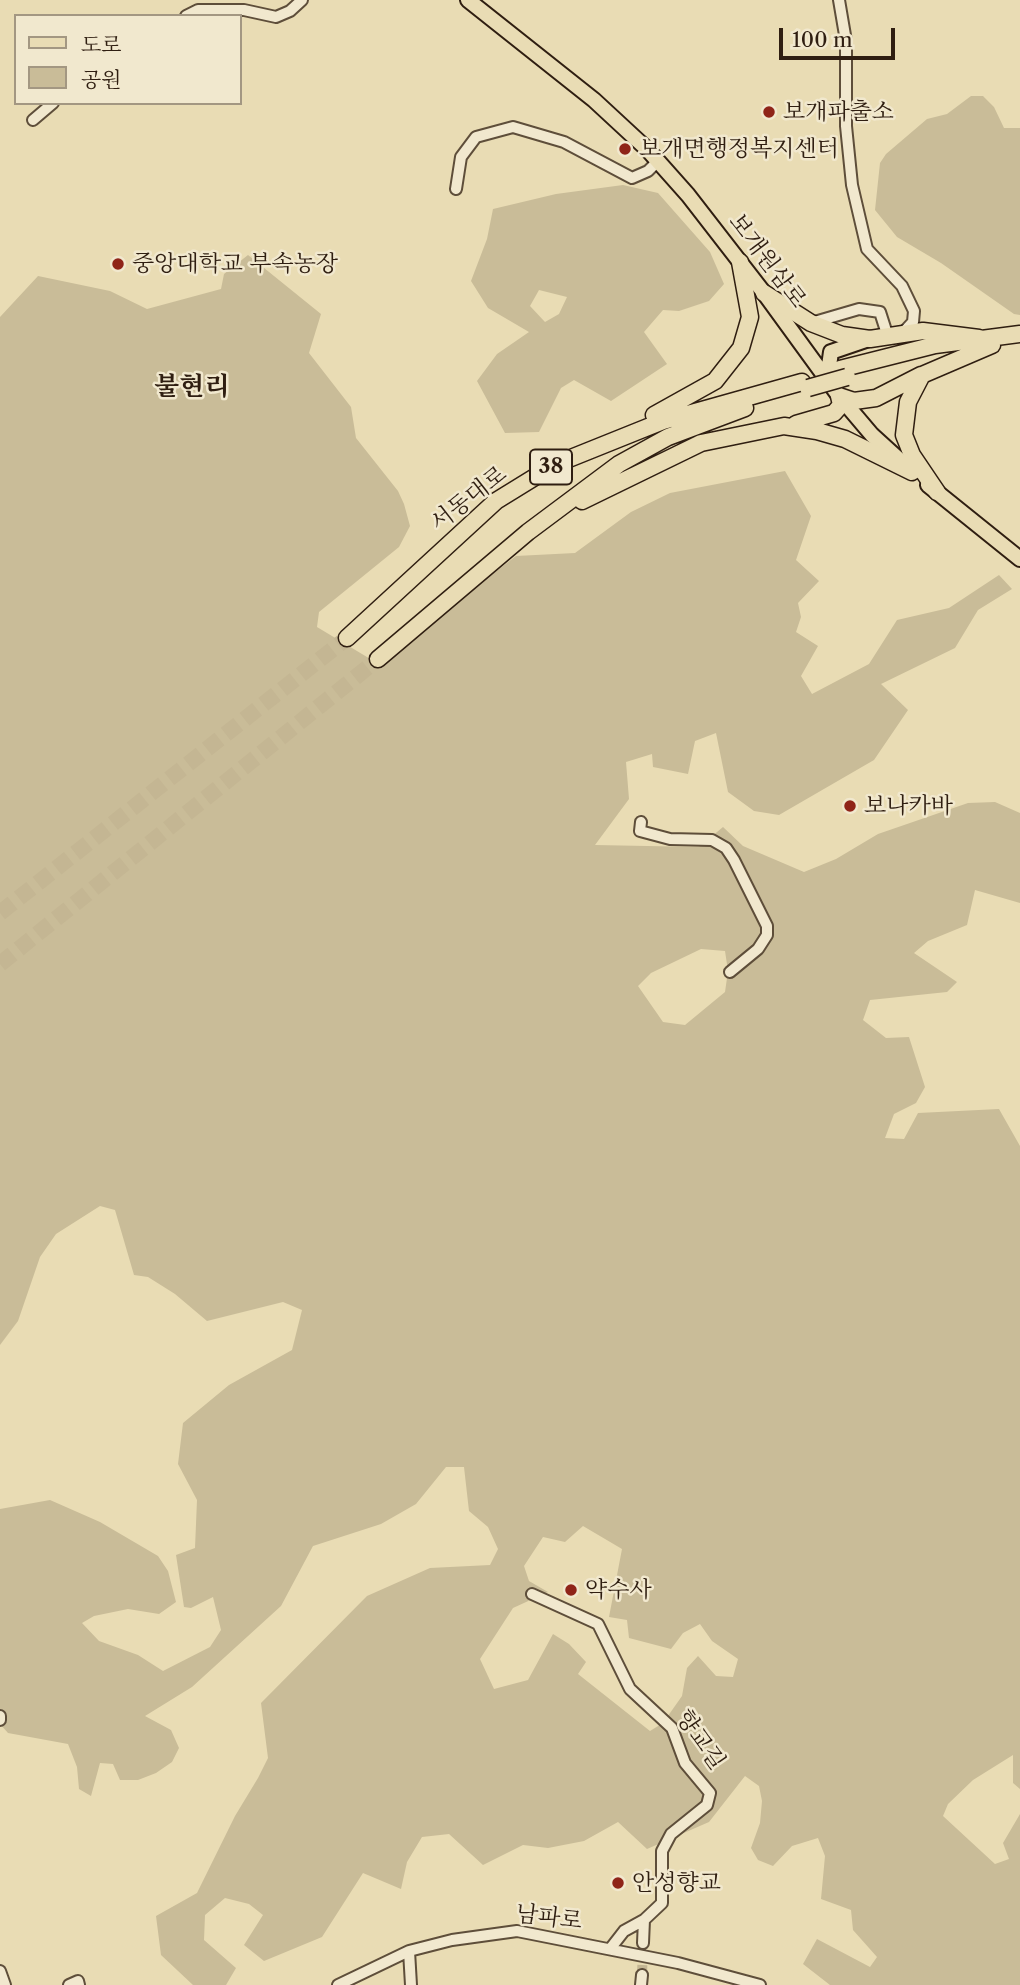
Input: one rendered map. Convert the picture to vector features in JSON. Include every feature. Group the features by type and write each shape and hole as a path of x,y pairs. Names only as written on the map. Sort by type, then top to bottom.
{"highway":[{"path":"556,464 604,435 653,416 697,394 730,365 741,348 750,317 740,262"},
{"path":"764,293 811,323 842,335 870,339 923,331 986,341"},
{"name":"38","path":"378,659 528,532 619,464 668,437 844,373 1020,334"},
{"path":"528,532 588,497 701,443 834,414 841,405 839,396 863,401 890,392 986,341"},
{"name":"38","path":"986,341 1020,342"},
{"path":"922,375 908,402 904,435 912,455 937,492"},
{"name":"서동대로","path":"347,638 496,501 556,464 663,421 805,385"},
{"path":"784,426 845,439 912,472"}],"main road":[{"name":"보개원삼로","path":"468,0 613,116 658,161 740,262 839,396 872,435 912,472 1020,559"},
{"path":"827,380 831,352 870,339"}],"street":[{"path":"190,14 198,10 244,10 276,17 290,11 302,0"},
{"path":"811,323 859,309 880,312 895,336 913,322 914,311 902,286 867,248 852,186 846,126 846,41 839,0"},
{"path":"33,120 51,105"},
{"path":"456,189 461,157 476,137 513,127 564,142 632,178 649,171 658,161"},
{"path":"641,822 640,831 670,839 712,840 726,848 734,860 767,926 767,935 758,949 730,972"},
{"name":"향교길","path":"532,1594 598,1624 630,1689 671,1728 685,1763 710,1793 707,1805 671,1834 662,1851 662,1903 644,1920"},
{"path":"643,1944 644,1920"},
{"path":"610,1949 624,1931 644,1920"},
{"name":"남파로","path":"338,1985 409,1951 452,1940 517,1931 741,1978 760,1985"},
{"path":"409,1951 411,1985"},
{"path":"0,1971 5,1985"},
{"path":"69,1985 78,1981 79,1985"}],"green space":[{"path":"971,96 983,96 994,107 1004,128 1020,128 1020,315 1014,314 941,263 897,237 875,210 880,163 886,154 927,119 947,114"},
{"path":"623,185 658,193 710,252 724,284 709,301 679,311 663,310 644,332 667,364 611,401 574,380 561,388 539,432 505,433 477,381 497,354 529,332 488,308 471,281 487,239 493,209 556,194","holes":["539,290 567,297 559,314 545,322 530,306"]},
{"path":"248,255 321,314 309,353 351,407 356,438 398,491 404,504 410,526 399,547 319,612 317,627 377,663 516,556 575,553 631,512 670,493 785,471 811,516 796,560 819,581 798,603 801,617 796,632 818,646 801,676 812,694 869,664 897,620 949,608 999,575 1012,589 978,610 955,648 881,684 908,710 874,760 779,815 754,811 728,792 716,733 695,741 688,774 653,767 652,754 626,762 629,799 595,845 699,847 723,827 743,846 804,872 836,859 878,834 968,803 995,802 1020,813 1020,903 975,890 967,925 928,941 914,953 957,982 947,992 870,1000 863,1020 886,1038 909,1037 925,1087 916,1103 894,1114 885,1138 904,1139 918,1113 999,1109 1020,1146 1020,1789 1013,1783 1013,1755 973,1780 948,1804 943,1816 995,1864 1009,1859 1003,1843 1020,1814 1020,1985 830,1985 803,1964 817,1939 870,1967 877,1957 853,1930 851,1910 821,1899 825,1856 818,1838 792,1846 773,1866 758,1860 751,1848 760,1823 762,1801 759,1786 745,1776 709,1822 647,1849 618,1822 584,1841 548,1848 523,1845 483,1865 449,1834 422,1837 407,1862 401,1889 363,1873 322,1937 264,1961 244,1945 263,1915 249,1904 225,1898 205,1915 204,1940 236,1968 226,1985 193,1985 161,1955 156,1916 197,1893 235,1816 268,1758 261,1703 367,1596 430,1568 490,1565 498,1549 488,1527 469,1511 464,1467 446,1467 416,1504 381,1524 313,1546 281,1606 192,1687 145,1716 171,1730 179,1748 172,1762 156,1773 138,1780 120,1780 113,1764 100,1763 91,1796 79,1789 77,1767 68,1744 8,1733 0,1724 0,1509 50,1500 100,1522 158,1556 168,1571 176,1602 159,1614 128,1609 94,1616 82,1623 99,1641 138,1655 163,1671 210,1647 221,1630 213,1597 191,1608 184,1607 176,1555 195,1548 197,1500 178,1464 183,1423 229,1385 292,1350 302,1310 283,1302 207,1321 175,1294 148,1277 134,1275 115,1210 100,1206 56,1234 40,1257 18,1321 0,1345 0,317 38,276 110,291 147,309 221,289 224,274","holes":["701,949 725,951 728,971 725,992 685,1025 663,1022 638,986 651,973","583,1526 622,1549 609,1617 627,1620 629,1638 671,1649 683,1633 700,1624 712,1641 738,1659 733,1677 716,1676 698,1656 687,1668 682,1696 663,1723 650,1731 578,1674 586,1662 569,1644 553,1634 528,1680 494,1689 480,1659 513,1608 548,1592 529,1581 524,1566 543,1537 565,1542"]}],"tunnel":[{"path":"0,913 347,638"},
{"path":"0,964 378,659"},
{"path":"642,1975 643,1947"}],"place":[{"name":"보개파출소","path":"769,112"},
{"name":"보개면행정복지센터","path":"625,149"},
{"name":"중앙대학교 부속농장","path":"118,264"},
{"name":"보나카바","path":"850,806"},
{"name":"약수사","path":"571,1590"},
{"name":"안성향교","path":"618,1883"}],"district":[{"name":"불현리","path":"192,387"}]}
